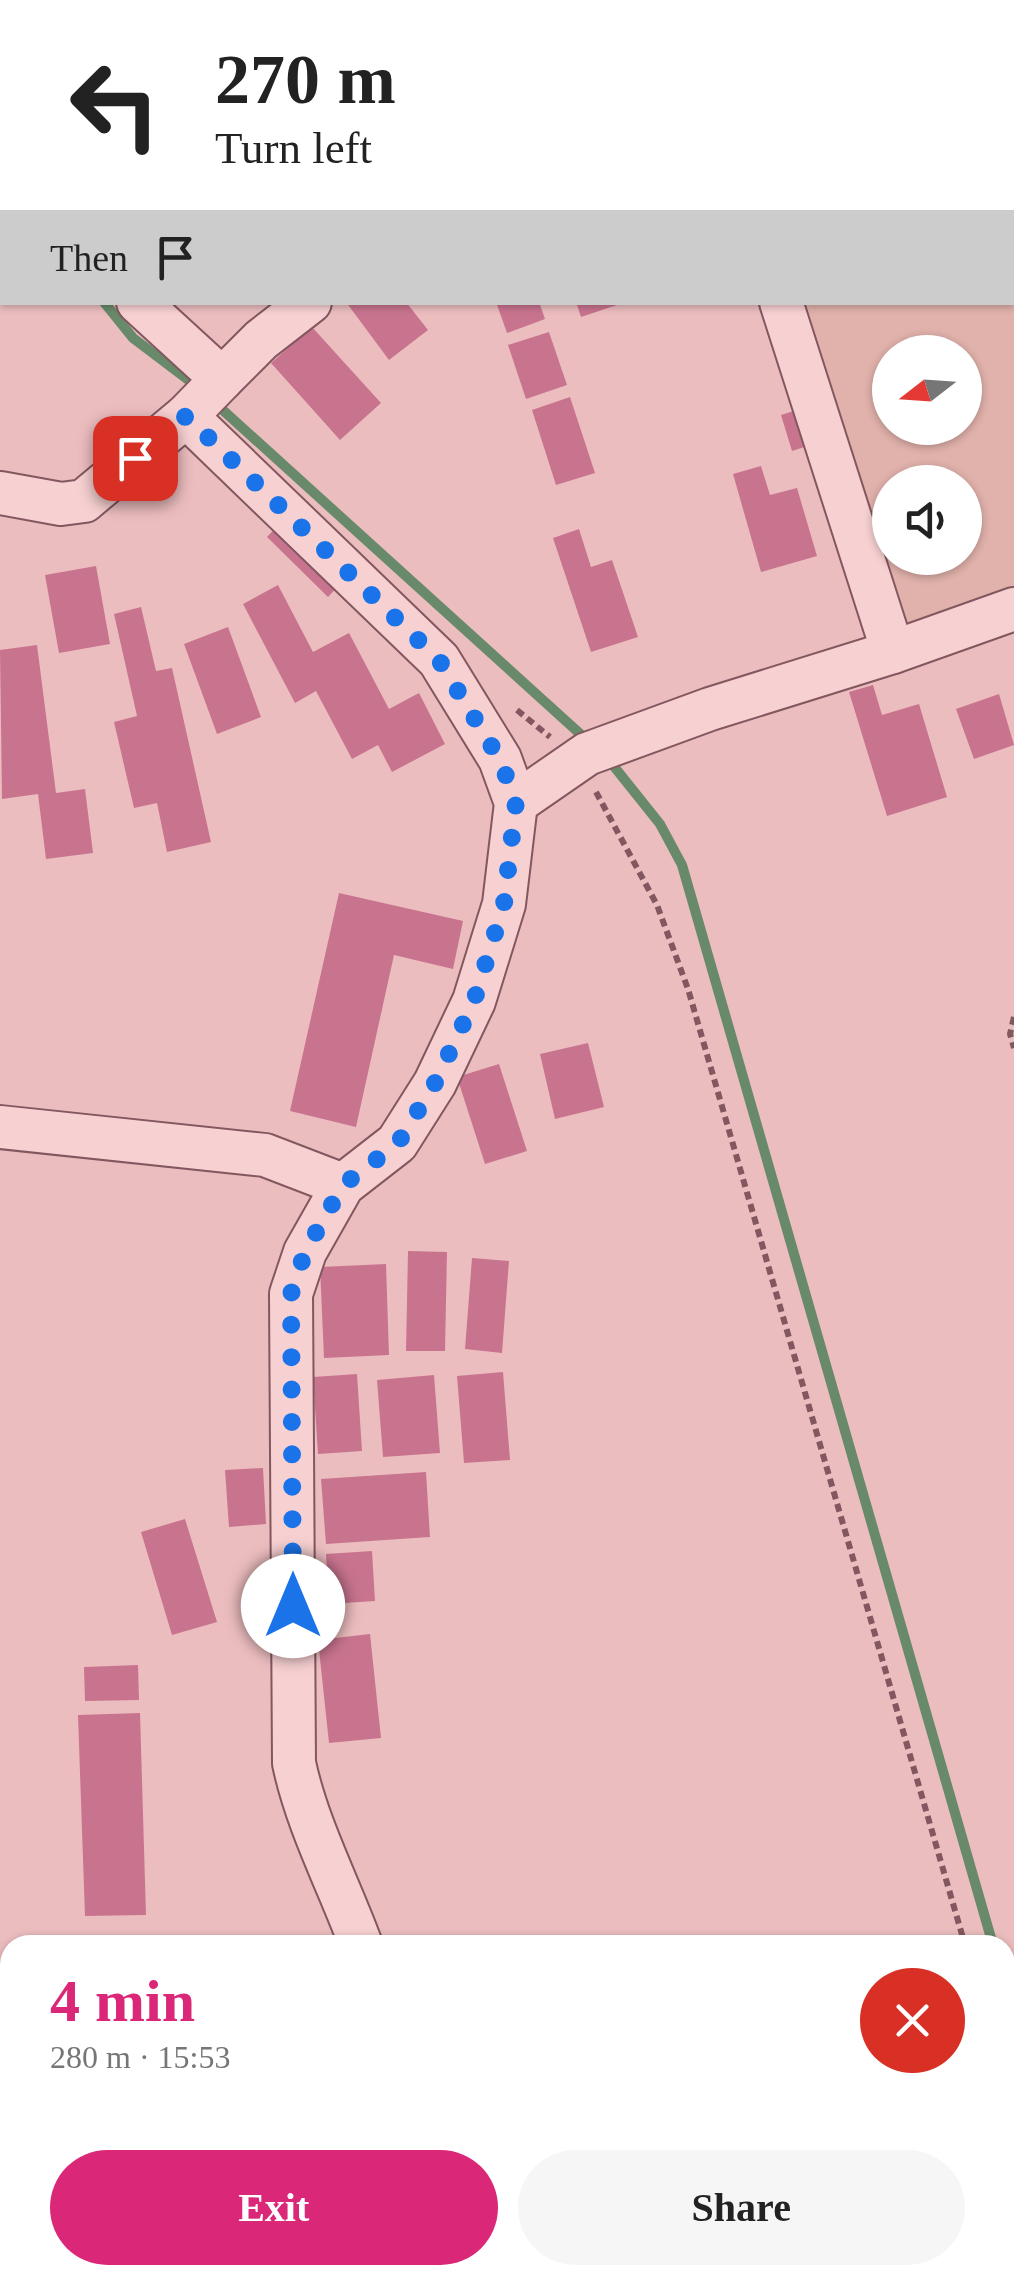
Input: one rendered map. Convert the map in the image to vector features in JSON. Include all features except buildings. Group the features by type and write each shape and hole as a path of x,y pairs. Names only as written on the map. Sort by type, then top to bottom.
{"street":[{"path":"140,305 204,397 439,660 500,760 516,802 504,904 474,1001 435,1083 398,1143 343,1185 305,1252 291,1294 294,1763 302,1801 357,1935"},
{"path":"0,493 61,504 84,501 204,397 261,340 306,305"},
{"path":"782,305 893,652"},
{"path":"516,802 596,752 710,709 893,652 1014,608"},
{"path":"0,1127 266,1155 343,1185"}],"path":[{"path":"508,703 596,752 658,905 688,989 962,1935"},
{"path":"1014,1017 1010,1034 1014,1048"}],"shaded area":[{"path":"802,305 1014,305 1014,594 908,627 891,575 982,575 982,465 872,465 872,518"}],"waterway":[{"path":"106,305 133,338 199,388"},
{"path":"215,403 588,741"},
{"path":"608,759 660,824 682,865 990,1935"}],"route":[{"path":"135,458 186,416 439,660 500,760 516,802 504,904 474,1001 435,1083 398,1143 343,1185 305,1252 291,1294 293,1606"}]}
